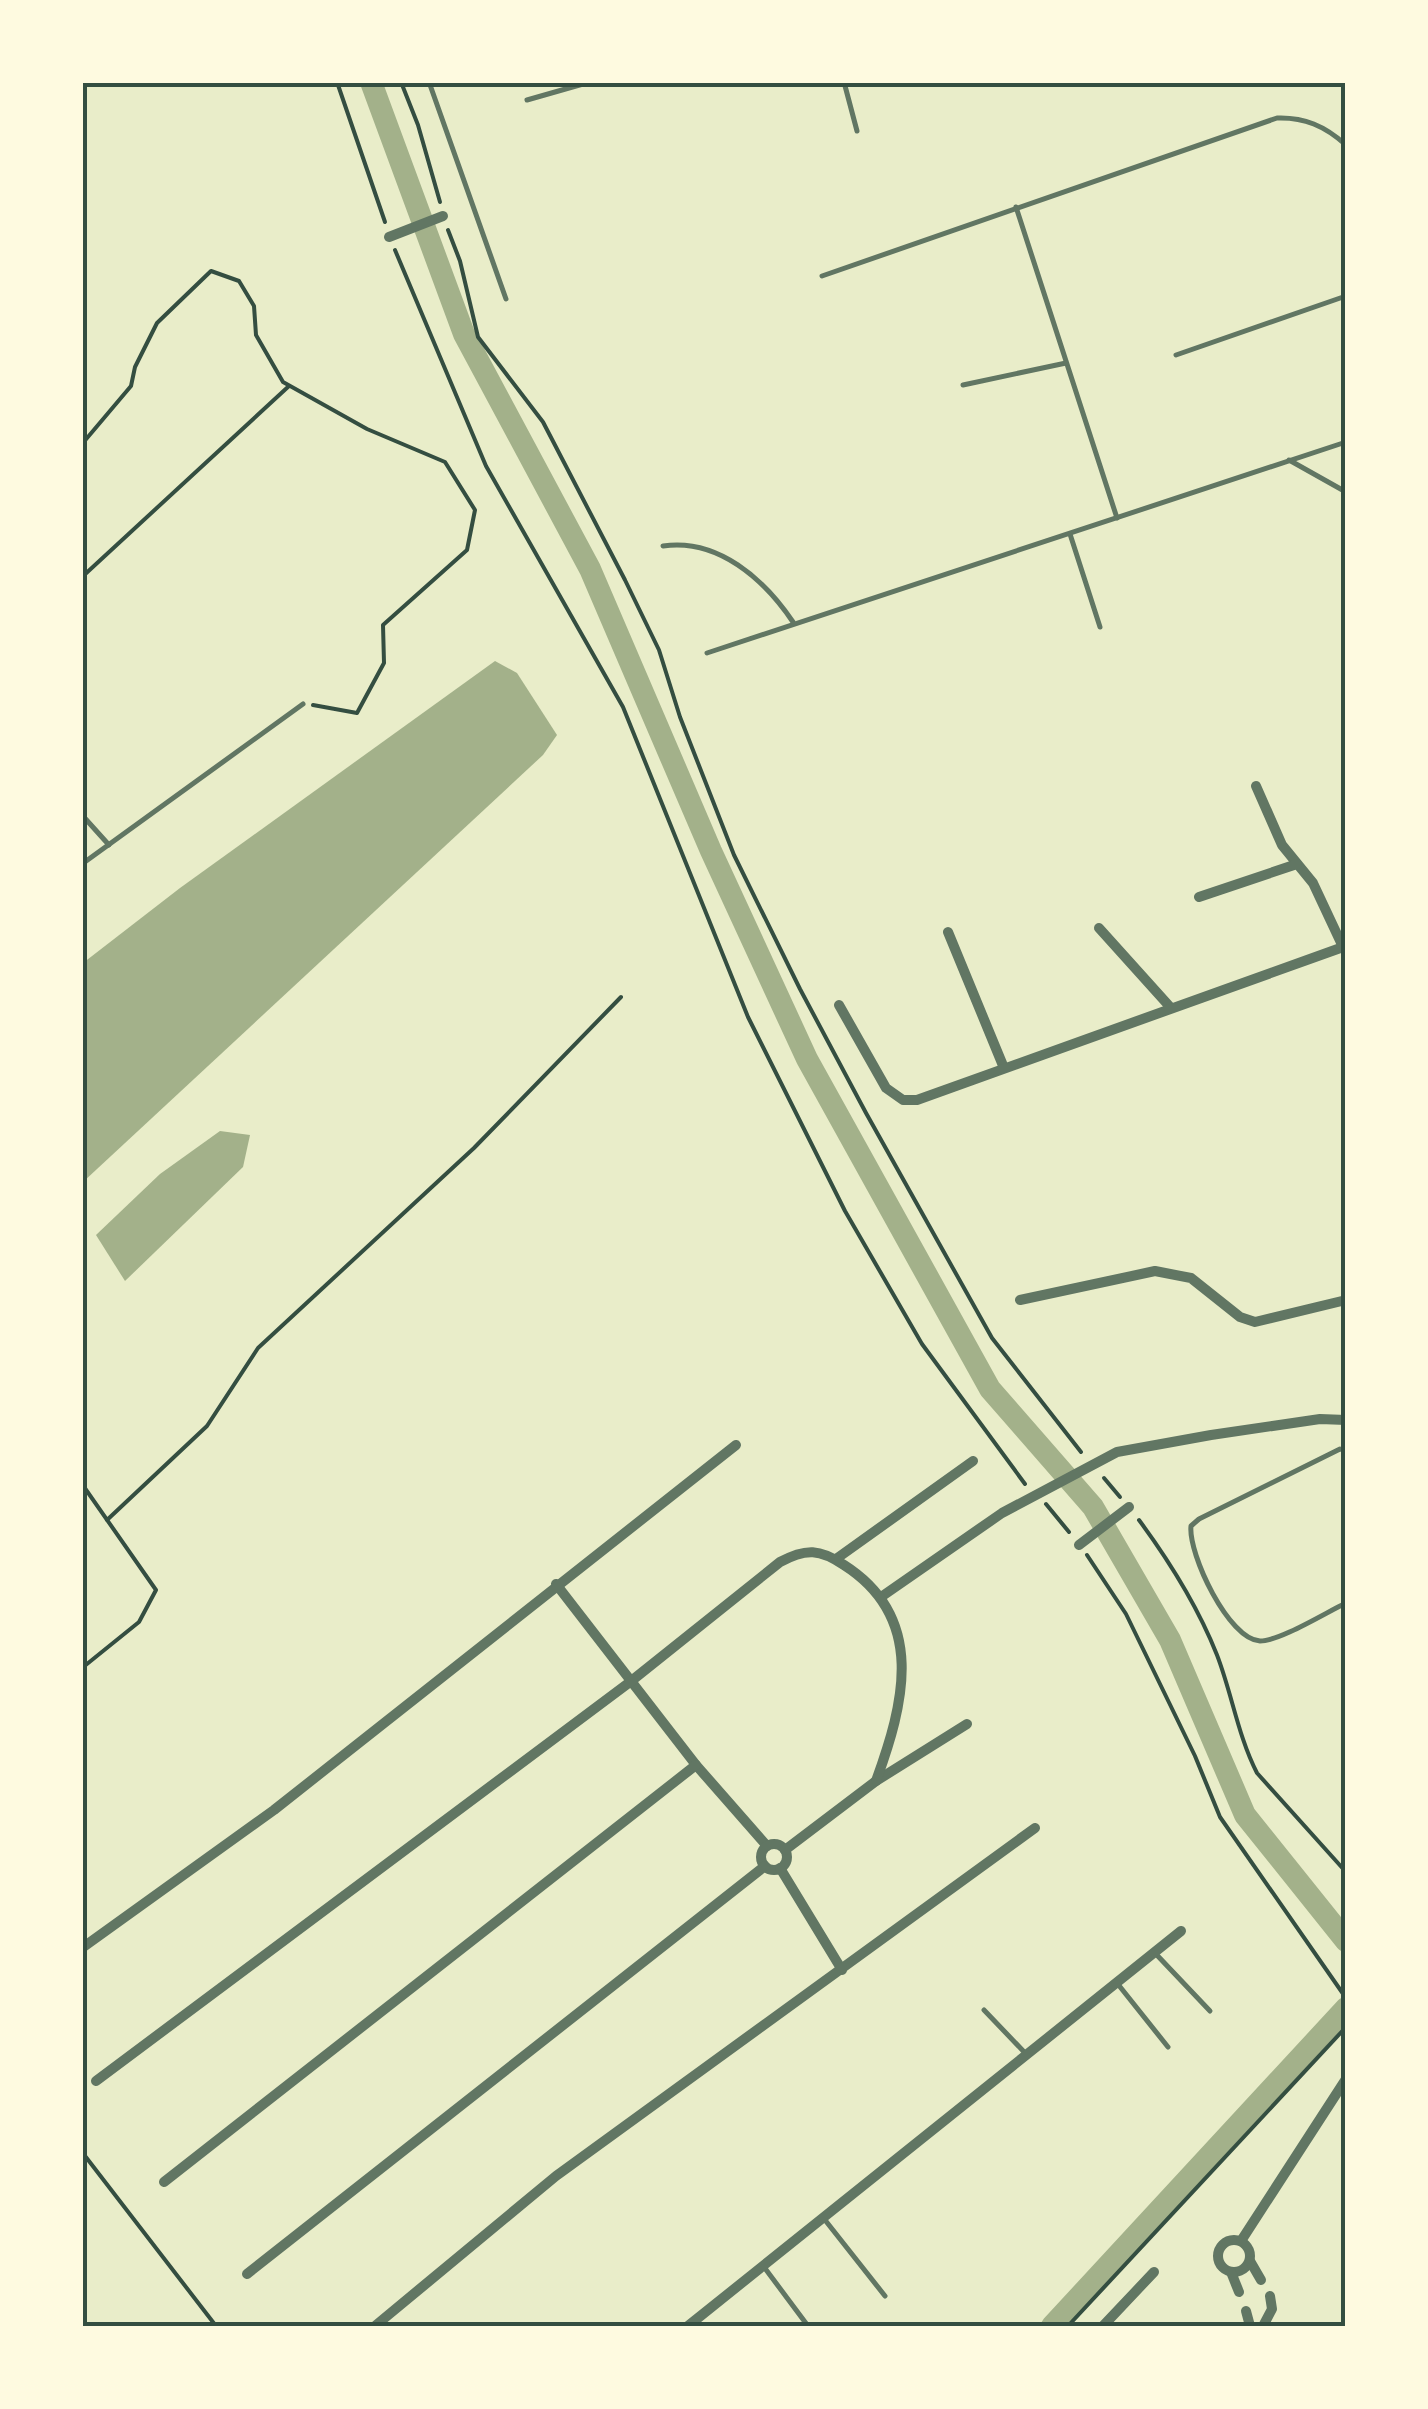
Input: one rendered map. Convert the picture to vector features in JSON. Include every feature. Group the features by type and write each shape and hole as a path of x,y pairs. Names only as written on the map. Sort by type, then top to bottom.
{"street":[{"path":"390,237 443,216"},
{"path":"839,1005 886,1088 904,1100 917,1100 1344,946 1313,883 1273,828 1256,786"},
{"path":"1199,897 1296,864"},
{"path":"1098,928 1171,1008"},
{"path":"948,932 1004,1068"},
{"path":"1020,1300 1155,1271 1191,1278 1240,1317 1254,1322 1346,1300"},
{"path":"881,1597 1002,1513 1117,1452 1320,1419 1346,1420"},
{"path":"82,1948 274,1810 736,1445"},
{"path":"836,1559 973,1461"},
{"path":"1082,1543 1126,1509"},
{"path":"96,2081 630,1682 780,1562 810,1550 836,1559 881,1597 900,1638 904,1662 898,1710 876,1782"},
{"path":"556,1584 696,1765 767,1846"},
{"path":"784,1850 876,1782 967,1724"},
{"path":"164,2182 696,1765"},
{"path":"376,2326 556,2176 1035,1828"},
{"path":"766,1866 761,1856 767,1846 778,1844 786,1857 780,1868"},
{"path":"247,2274 766,1866 780,1868"},
{"path":"780,1868 842,1970"},
{"path":"688,2326 825,2220 1180,1930"},
{"path":"1242,2241 1346,2079"},
{"path":"1231,2272 1246,2268 1250,2261 1242,2241 1234,2239 1220,2247 1219,2262 1231,2272 1239,2292"},
{"path":"1250,2261 1261,2280"},
{"path":"1103,2326 1154,2272"},
{"path":"1248,2319 1262,2326 1272,2309 1270,2296"}],"lane":[{"path":"430,82 506,300"},
{"path":"527,100 590,82"},
{"path":"844,82 857,131"},
{"path":"822,276 1277,118 1313,122 1346,145"},
{"path":"1016,207 1117,518"},
{"path":"1176,355 1346,296"},
{"path":"962,385 1066,363"},
{"path":"707,653 1346,442"},
{"path":"1289,460 1346,492"},
{"path":"1070,534 1100,628"},
{"path":"663,546 698,546 730,561 761,581 793,622"},
{"path":"82,864 303,704"},
{"path":"82,814 108,845"},
{"path":"1346,1452 1340,1449 1199,1519 1191,1526 1190,1535 1221,1608 1249,1640 1265,1641 1346,1604"},
{"path":"1154,1952 1210,2011"},
{"path":"1117,1982 1168,2046"},
{"path":"984,2010 1027,2055"},
{"path":"825,2220 884,2296"},
{"path":"764,2267 808,2326"}],"path":[{"path":"337,82 390,237 486,466 623,707 748,1017 844,1210 922,1344 1026,1484"},
{"path":"82,444 130,386 157,323 211,272 238,281 254,306 256,335 282,382 367,429 445,462 475,510 467,550 383,625 384,663 357,713 303,704"},
{"path":"82,577 289,386"},
{"path":"107,1520 207,1426 258,1348 474,1148 621,997"},
{"path":"82,1484 156,1590 138,1622 82,1668"},
{"path":"1039,1498 1082,1543 1126,1614 1220,1817 1346,1998"},
{"path":"1068,2326 1346,2028"},
{"path":"82,2152 216,2326"}],"shaded area":[{"path":"495,661 517,673 557,735 543,755 83,1182 83,963 180,888"},
{"path":"220,1131 250,1135 243,1167 125,1281 96,1235 160,1174"}],"waterway":[{"path":"371,82 464,334 590,569 711,851 807,1059 990,1389 1093,1507 1170,1640 1245,1815 1346,1941"},
{"path":"1052,2326 1346,2008"}]}
